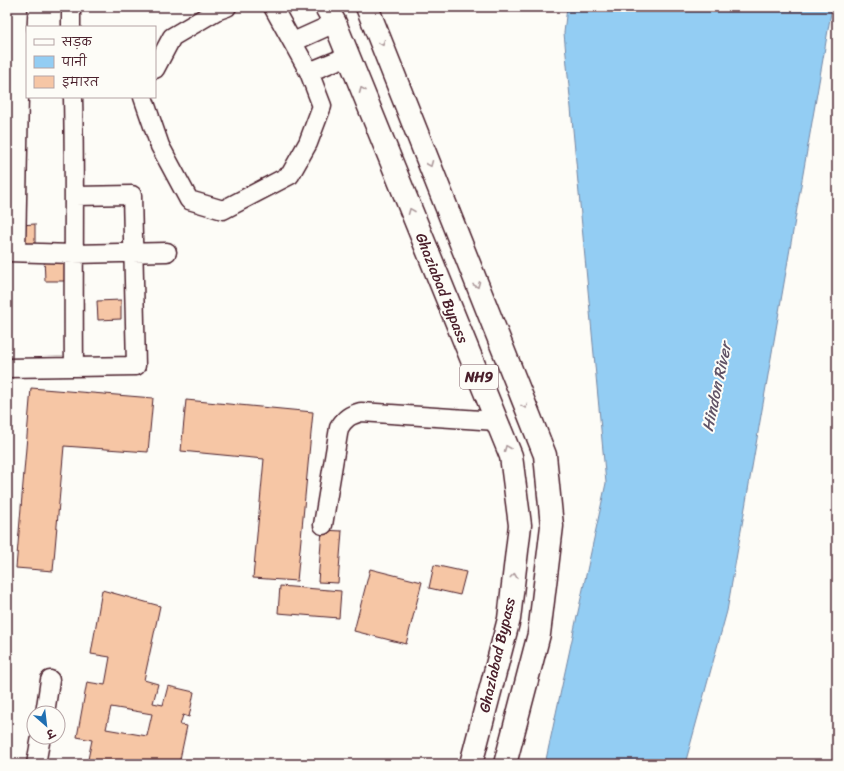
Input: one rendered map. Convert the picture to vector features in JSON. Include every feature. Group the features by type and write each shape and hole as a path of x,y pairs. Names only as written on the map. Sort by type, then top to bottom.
{"highway":[{"name":"NH9","path":"367,7 545,455 552,526 541,619 539,634 505,764"},
{"name":"Ghaziabad Bypass","path":"331,15 510,456 520,525 508,619 471,764"}],"street":[{"path":"18,7 12,29 20,42 12,252 73,254 167,252"},
{"path":"71,7 71,26"},
{"path":"156,68 172,37 216,11 227,7"},
{"path":"143,98 160,146 189,200 222,210 290,175 308,142 322,106 308,72 273,7"},
{"path":"293,42 331,15"},
{"path":"308,72 348,56"},
{"path":"73,98 75,196 73,254 74,367"},
{"path":"7,368 136,366 132,195 75,196"},
{"path":"323,525 339,428 344,420 351,415 361,412 496,421"},
{"path":"46,705 50,680"},
{"path":"36,764 40,745"}],"water":[{"name":"Hindon River","path":"567,7 832,7 727,611 685,764 545,764 606,483 564,33"}],"building":[{"path":"15,73 15,94 7,94 7,74"},
{"path":"35,224 35,246 21,246 21,225"},
{"path":"67,255 67,281 45,281 44,256"},
{"path":"121,300 121,319 98,320 97,301"},
{"path":"31,388 153,398 148,452 64,446 53,571 16,568"},
{"path":"186,400 313,412 297,581 253,578 264,459 181,451"},
{"path":"322,530 342,531 338,583 318,582"},
{"path":"434,565 466,572 460,595 429,588"},
{"path":"370,569 422,582 406,644 354,631"},
{"path":"280,586 341,591 339,618 278,613"},
{"path":"102,590 160,606 144,680 158,684 153,703 163,705 168,686 194,692 189,717 183,715 180,725 187,726 179,764 163,761 162,764 87,764 92,740 77,737 87,682 105,685 110,657 91,654","holes":["111,707 152,714 147,736 106,729"]}]}
